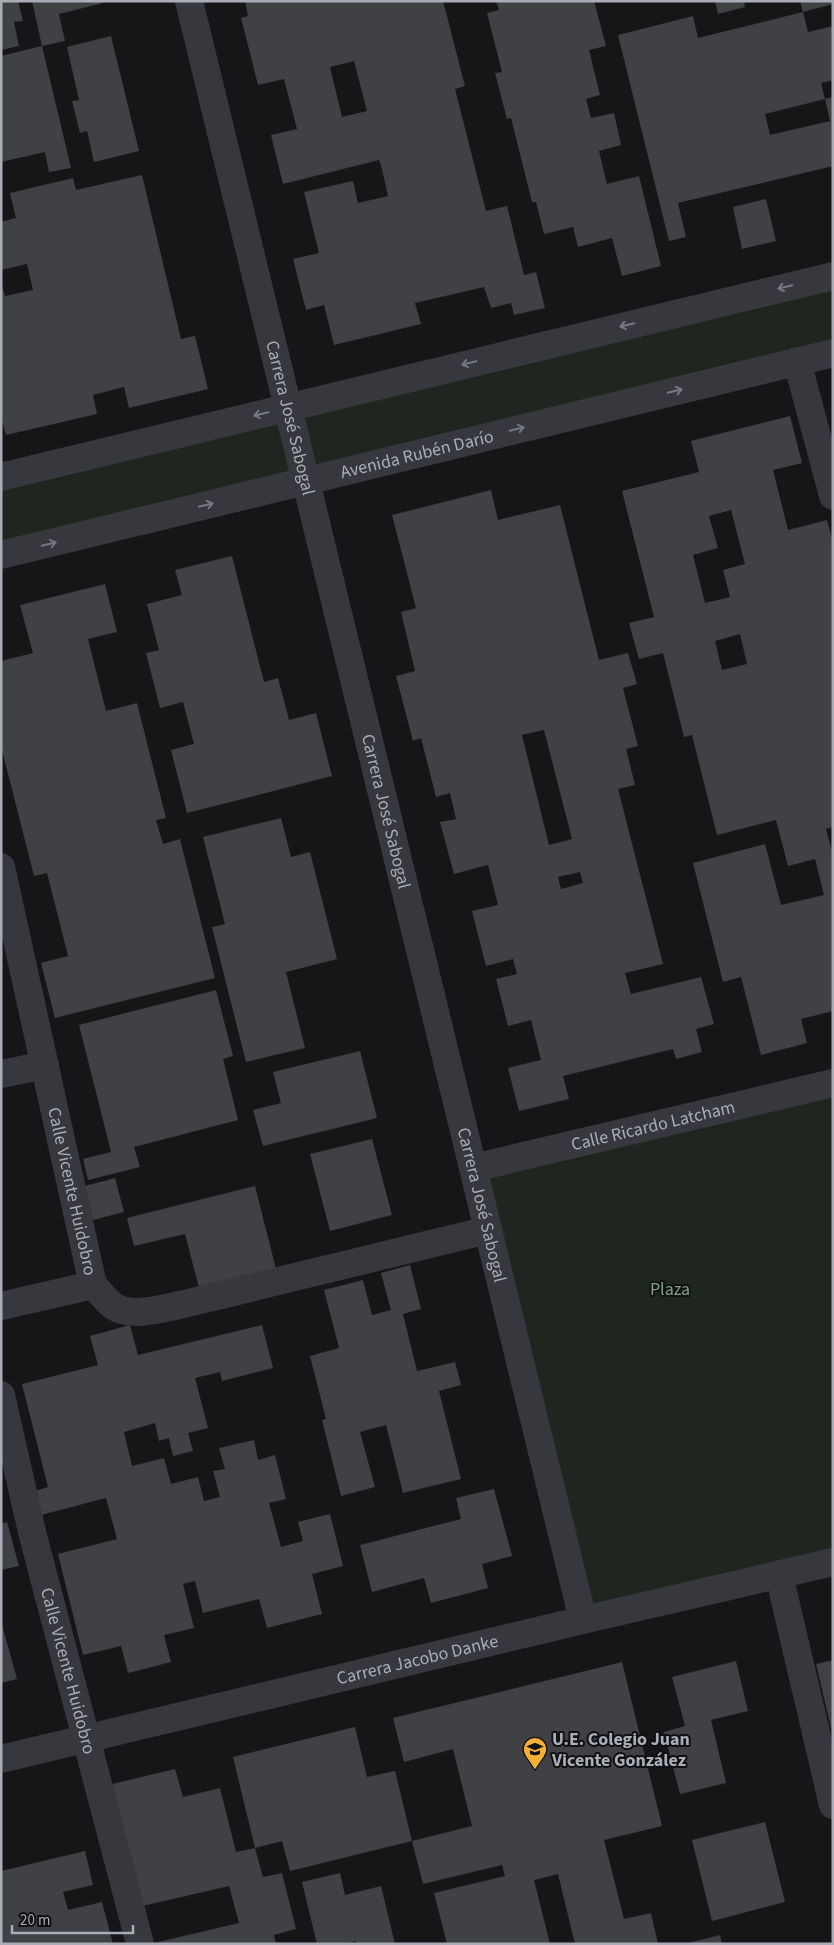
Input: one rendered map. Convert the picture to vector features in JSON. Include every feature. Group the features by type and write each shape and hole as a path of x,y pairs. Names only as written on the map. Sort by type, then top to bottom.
{"street":[{"name":"Carrera José Sabogal","path":"189,1 583,1620"},
{"path":"1,477 833,276"},
{"name":"Avenida Rubén Darío","path":"1,555 833,353"},
{"path":"797,361 833,496"},
{"name":"Calle Vicente Huidobro","path":"1,867 94,1285 1,1306"},
{"path":"1,1074 45,1064"},
{"name":"Calle Ricardo Latcham","path":"473,1168 833,1083"},
{"path":"94,1285 112,1305 122,1310 149,1311 488,1230"},
{"name":"Calle Vicente Huidobro","path":"1,1395 32,1532 140,1944"},
{"name":"Carrera Jacobo Danke","path":"1,1759 833,1562"},
{"path":"779,1575 833,1805"}],"green space":[{"path":"833,276 833,353 1,555 1,477"},
{"name":"Plaza","path":"833,1083 833,1562 583,1620 473,1168"}],"building":[{"path":"1,1 18,1 23,21 14,22 19,46 1,50"},
{"path":"32,1 103,1 103,3 59,14 65,41 42,46"},
{"path":"245,1 443,1 465,86 455,89 486,211 507,206 524,275 536,272 545,308 514,315 511,303 491,308 484,287 415,303 421,324 334,345 324,305 306,310 293,259 319,253 304,192 353,181 358,203 388,196 381,165 379,160 283,184 271,135 297,129 284,79 258,85 241,18 248,16","holes":["354,61 367,111 342,117 330,67"]},
{"path":"496,1 594,1 606,46 589,50 600,95 586,99 591,118 614,113 621,145 599,151 607,184 639,176 661,266 622,276 612,238 578,247 573,227 544,234 536,202 532,202 511,118 507,119 495,73 502,72 487,13 499,10"},
{"path":"715,1 744,1 745,7 718,14"},
{"path":"800,1 833,1 833,4 803,12"},
{"path":"803,12 808,32 833,26 833,80 821,83 825,99 833,97 833,166 678,203 686,237 669,241 618,35 693,16 698,38","holes":["825,99 830,121 770,135 765,114"]},
{"path":"111,36 139,151 94,162 87,131 80,133 72,101 79,100 67,47"},
{"path":"42,46 71,168 49,172 45,152 1,162 1,56"},
{"path":"142,175 181,339 195,336 208,389 129,408 124,387 93,395 97,414 6,435 1,417 1,282 5,296 33,290 27,264 1,270 1,222 16,218 10,193 73,178 76,190"},
{"path":"766,199 776,241 742,249 733,207"},
{"path":"790,416 802,463 773,470 788,530 827,520 833,542 833,827 826,829 833,855 833,1011 801,1019 807,1043 761,1055 741,977 723,982 693,863 765,844 781,905 824,895 815,859 788,866 776,820 717,835 692,735 684,737 663,653 639,659 629,623 654,617 622,491 699,472 691,441","holes":["731,510 745,564 723,570 730,597 705,603 693,555 718,548 709,516","740,634 747,664 722,670 715,641"]},
{"path":"491,490 498,520 560,505 599,660 628,653 637,684 623,688 638,746 626,749 635,785 618,789 663,964 625,973 631,994 701,977 714,1024 696,1029 702,1052 676,1059 673,1049 563,1076 569,1099 519,1111 508,1068 541,1060 531,1020 508,1026 496,979 517,974 513,959 486,966 472,911 498,905 488,865 454,874 440,822 456,819 450,793 436,797 421,738 413,741 396,676 415,671 401,612 416,608 392,515","holes":["544,730 572,839 549,845 522,735","580,872 583,883 561,889 558,877"]},
{"path":"232,556 264,682 278,678 289,720 316,713 332,776 187,813 171,750 194,744 183,702 160,708 146,653 159,650 147,604 182,595 175,570"},
{"path":"105,584 117,632 88,639 106,711 137,703 166,818 156,820 163,844 180,839 215,978 55,1018 41,963 68,956 47,873 34,876 1,746 1,661 33,653 20,605"},
{"path":"281,818 291,857 310,852 337,959 286,972 305,1048 246,1062 212,927 225,924 203,837"},
{"path":"216,990 233,1056 223,1059 238,1120 134,1147 140,1167 88,1180 83,1159 111,1152 79,1025"},
{"path":"360,1051 377,1118 263,1146 253,1110 281,1103 273,1072"},
{"path":"372,1139 392,1215 330,1231 310,1154"},
{"path":"115,1178 124,1212 93,1220 85,1186"},
{"path":"255,1186 276,1269 199,1288 185,1234 134,1246 127,1218"},
{"path":"410,1265 421,1309 403,1314 417,1371 455,1362 461,1385 439,1391 461,1479 403,1493 386,1425 360,1432 375,1487 341,1496 322,1420 326,1419 310,1356 339,1348 324,1290 363,1280 372,1315 391,1310 381,1273"},
{"path":"130,1325 138,1355 262,1325 273,1368 222,1381 220,1372 195,1378 208,1428 188,1433 193,1451 173,1456 169,1438 159,1441 155,1423 124,1432 132,1466 164,1458 171,1484 198,1477 204,1501 220,1497 213,1471 225,1469 219,1448 254,1440 258,1460 275,1455 286,1499 269,1503 281,1547 303,1541 298,1522 330,1514 343,1566 312,1574 322,1614 267,1628 259,1599 203,1613 195,1581 183,1584 194,1628 164,1635 171,1662 128,1673 121,1646 83,1655 58,1554 117,1539 106,1498 41,1515 35,1491 48,1487 22,1384 98,1365 90,1336"},
{"path":"494,1489 512,1556 482,1564 488,1588 431,1603 424,1578 372,1592 360,1545 461,1519 456,1498"},
{"path":"7,1522 19,1566 1,1570 1,1524"},
{"path":"1,1621 17,1679 1,1683"},
{"path":"833,1660 833,1732 832,1732 816,1664"},
{"path":"736,1661 748,1711 711,1720 726,1783 680,1794 664,1732 685,1726 672,1677"},
{"path":"622,1662 662,1826 604,1840 624,1919 651,1913 658,1944 575,1944 558,1874 534,1880 550,1944 447,1944 434,1893 505,1876 502,1865 423,1884 412,1841 472,1826 453,1749 404,1762 393,1718"},
{"path":"355,1727 367,1777 395,1771 412,1841 290,1871 282,1841 255,1848 233,1757"},
{"path":"175,1769 183,1797 220,1788 236,1852 255,1848 263,1877 282,1873 296,1929 274,1935 276,1944 159,1944 158,1942 239,1923 229,1886 134,1908 104,1786"},
{"path":"765,1822 785,1902 712,1921 692,1840"},
{"path":"85,1851 93,1885 63,1892 68,1910 102,1902 113,1944 1,1944 1,1871"},
{"path":"340,1873 345,1895 381,1886 395,1944 357,1944 356,1941 345,1944 317,1944 302,1882"},
{"path":"720,1935 722,1944 688,1944 688,1943"}],"place":[{"name":"U.E. Colegio Juan Vicente González","path":"535,1770"}]}
